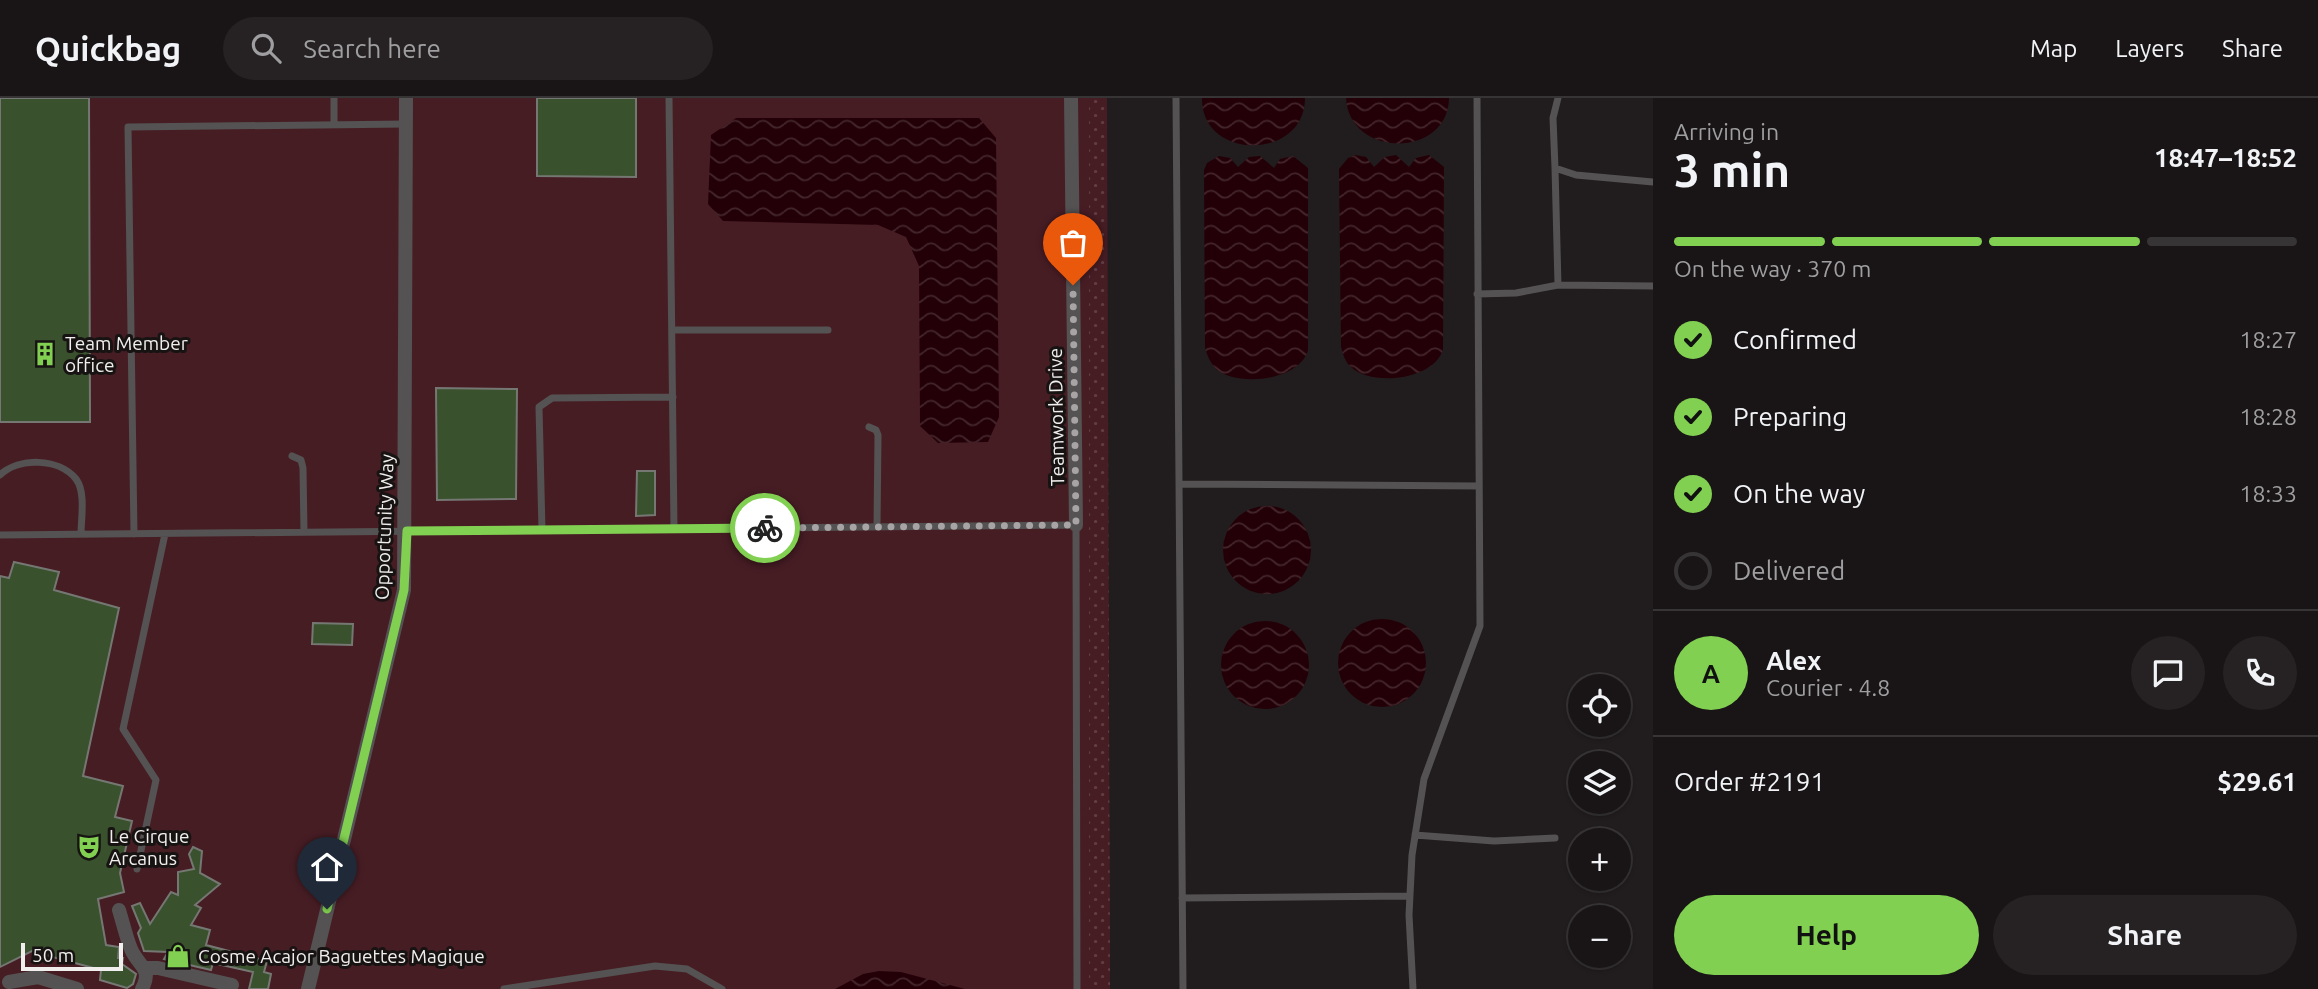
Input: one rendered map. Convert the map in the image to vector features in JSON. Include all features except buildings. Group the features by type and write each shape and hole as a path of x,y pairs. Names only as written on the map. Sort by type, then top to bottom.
{"street":[{"name":"Opportunity Way","path":"308,989 404,590 407,531 406,98"},
{"name":"Teamwork Drive","path":"1071,98 1076,525"},
{"path":"119,910 133,954 146,968 147,976 142,989"},
{"path":"146,968 158,968 232,985"},
{"path":"9,982 38,978 77,989"}],"lane":[{"path":"334,98 334,125"},
{"path":"669,98 674,529"},
{"path":"1176,98 1183,989"},
{"path":"1413,989 1410,896 1415,835 1424,779 1480,626 1477,98"},
{"path":"1558,98 1553,118 1558,285"},
{"path":"134,534 128,127 406,124"},
{"path":"1555,168 1576,175 1653,182"},
{"path":"1477,294 1516,293 1558,285 1653,286"},
{"path":"672,330 828,330"},
{"path":"542,530 540,407 552,398 673,397"},
{"path":"869,426 876,430 878,435 877,527"},
{"path":"292,456 301,460 303,468 304,532"},
{"path":"0,475 6,469 25,463 53,464 76,480 81,494 81,534"},
{"path":"1179,484 1479,486"},
{"path":"0,535 1076,525 1077,989"},
{"path":"137,869 156,780 123,729 165,534"},
{"path":"1415,835 1494,841 1555,838"},
{"path":"1182,898 1410,896"},
{"path":"504,989 655,966 687,969 722,989"}],"shaded area":[{"path":"0,98 1106,98 1110,989 0,989"},
{"path":"1089,98 1107,98 1110,989 1089,989"}],"water":[{"path":"1202,98 1305,98 1301,119 1289,133 1272,142 1253,145 1234,142 1218,133 1206,119"},
{"path":"1346,98 1449,98 1444,118 1433,132 1417,141 1398,143 1380,140 1363,132 1351,118"},
{"path":"736,118 979,118 996,138 999,417 988,442 938,443 920,426 919,266 906,237 878,225 723,221 708,204 711,135"},
{"path":"1355,155 1366,157 1374,167 1385,157 1396,155 1409,167 1416,158 1429,155 1444,167 1443,349 1438,359 1416,374 1373,377 1351,367 1344,358 1341,347 1339,169 1348,158"},
{"path":"1219,156 1230,158 1238,167 1249,157 1260,156 1274,168 1280,159 1293,156 1308,168 1308,350 1303,360 1281,375 1252,379 1225,374 1213,366 1205,348 1204,170 1207,163"},
{"path":"1267,506 1292,513 1304,525 1311,550 1304,575 1292,587 1267,594 1242,587 1230,575 1223,550 1230,525 1242,513"},
{"path":"1382,619 1407,626 1419,638 1426,663 1419,688 1407,700 1382,707 1357,700 1345,688 1338,663 1345,638 1357,626"},
{"path":"1265,621 1290,628 1302,640 1309,665 1302,690 1290,702 1265,709 1240,702 1228,690 1221,665 1228,640 1240,628"},
{"path":"879,971 901,972 965,989 835,989 863,974"}],"way so far":[{"path":"765,528 1076,525 1073,285"}],"place":[{"name":"Team Member office","path":"45,354"},
{"name":"Le Cirque Arcanus","path":"89,847"},
{"name":"Cosme Acajor Baguettes Magique","path":"178,956"}],"route":[{"path":"327,909 404,590 407,531 765,528"}]}
